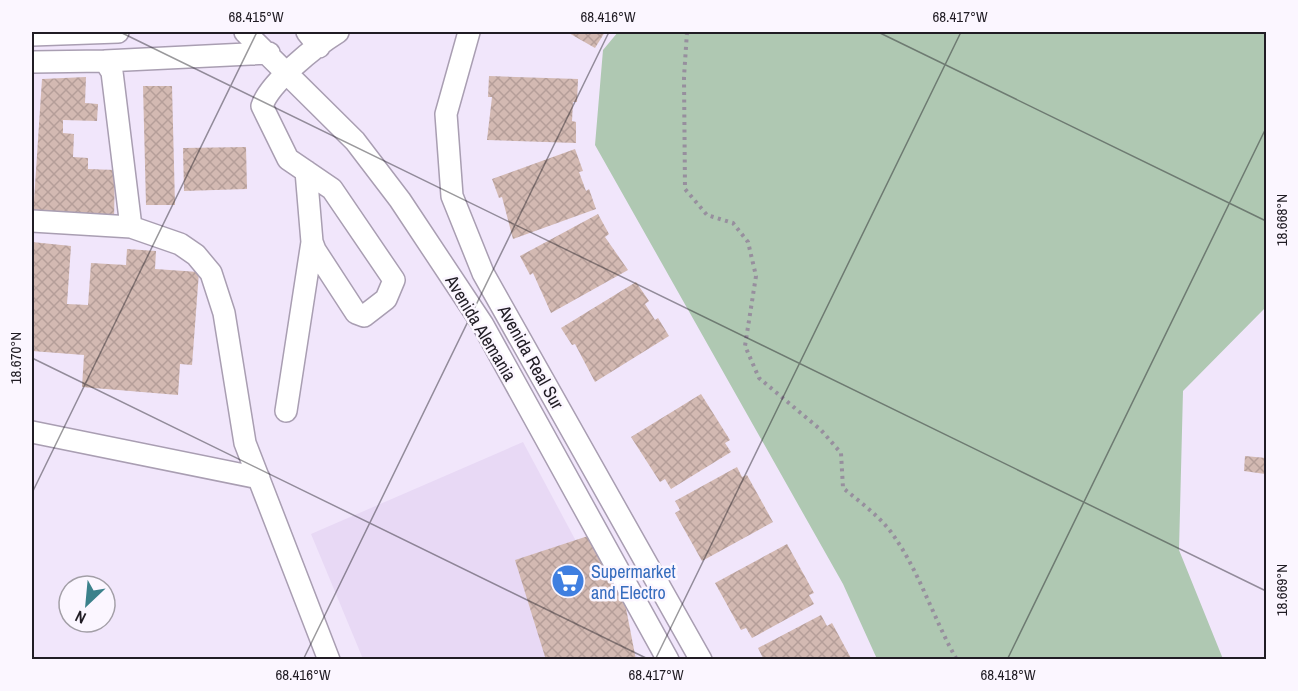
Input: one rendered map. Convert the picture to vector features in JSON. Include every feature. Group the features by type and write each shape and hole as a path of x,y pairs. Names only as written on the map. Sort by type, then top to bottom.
{"street":[{"path":"32,34 118,32"},
{"name":"Avenida Alemania","path":"245,32 289,72 355,141 400,200 483,326 668,660"},
{"path":"312,242 356,313 364,316 386,299 394,280 332,189 288,159 262,106 264,98 289,72 313,39 338,32"},
{"name":"Avenida Real Sur","path":"469,32 446,114 452,196 483,273 701,660"},
{"path":"32,62 269,53"},
{"path":"105,61 112,72 131,227"},
{"path":"286,411 312,242 306,171"},
{"path":"32,221 131,227 180,244 196,255 211,273 224,313 245,443 329,660"},
{"path":"32,432 259,478"},
{"path":"655,660 657,637"}],"path":[{"path":"687,32 684,78 685,189 707,215 733,223 748,242 756,276 745,346 759,378 821,430 841,453 843,488 891,531 918,578 940,630 957,660"}],"shaded area":[{"path":"523,442 639,659 363,659 311,534"}],"green space":[{"path":"618,32 1266,32 1266,307 1183,391 1179,550 1223,659 877,659 843,584 595,145 603,50"}],"building":[{"path":"567,32 605,32 595,48"},
{"path":"489,76 578,79 577,102 573,102 572,121 576,122 576,143 487,140 492,97 488,97"},
{"path":"86,77 85,103 98,104 97,121 63,120 63,133 74,134 73,157 88,158 88,169 115,170 114,220 33,216 42,79"},
{"path":"143,86 172,86 175,205 146,205"},
{"path":"246,147 247,189 184,191 183,148"},
{"path":"575,149 583,171 579,172 586,191 589,189 596,209 513,239 502,197 499,198 492,179"},
{"path":"598,214 609,234 605,237 628,270 551,313 533,273 530,275 520,256"},
{"path":"32,242 71,246 67,304 88,305 91,263 126,265 127,249 156,251 155,269 199,272 192,365 180,364 178,395 82,387 84,355 32,351"},
{"path":"636,282 649,301 645,304 655,320 658,318 669,336 595,382 575,344 572,345 561,328"},
{"path":"701,394 730,440 725,443 731,452 671,489 665,479 660,482 631,437"},
{"path":"1245,456 1266,458 1265,474 1244,471"},
{"path":"737,467 742,477 747,475 773,522 702,561 675,513 680,510 675,501"},
{"name":"Supermarket and Electro","path":"588,536 625,603 636,660 546,660 515,560"},
{"path":"787,544 814,593 809,595 814,604 752,638 746,628 741,630 715,583"},
{"path":"821,615 827,626 832,623 852,660 764,660 758,648"}],"place":[{"name":"Supermarket and Electro","path":"568,581"}]}
